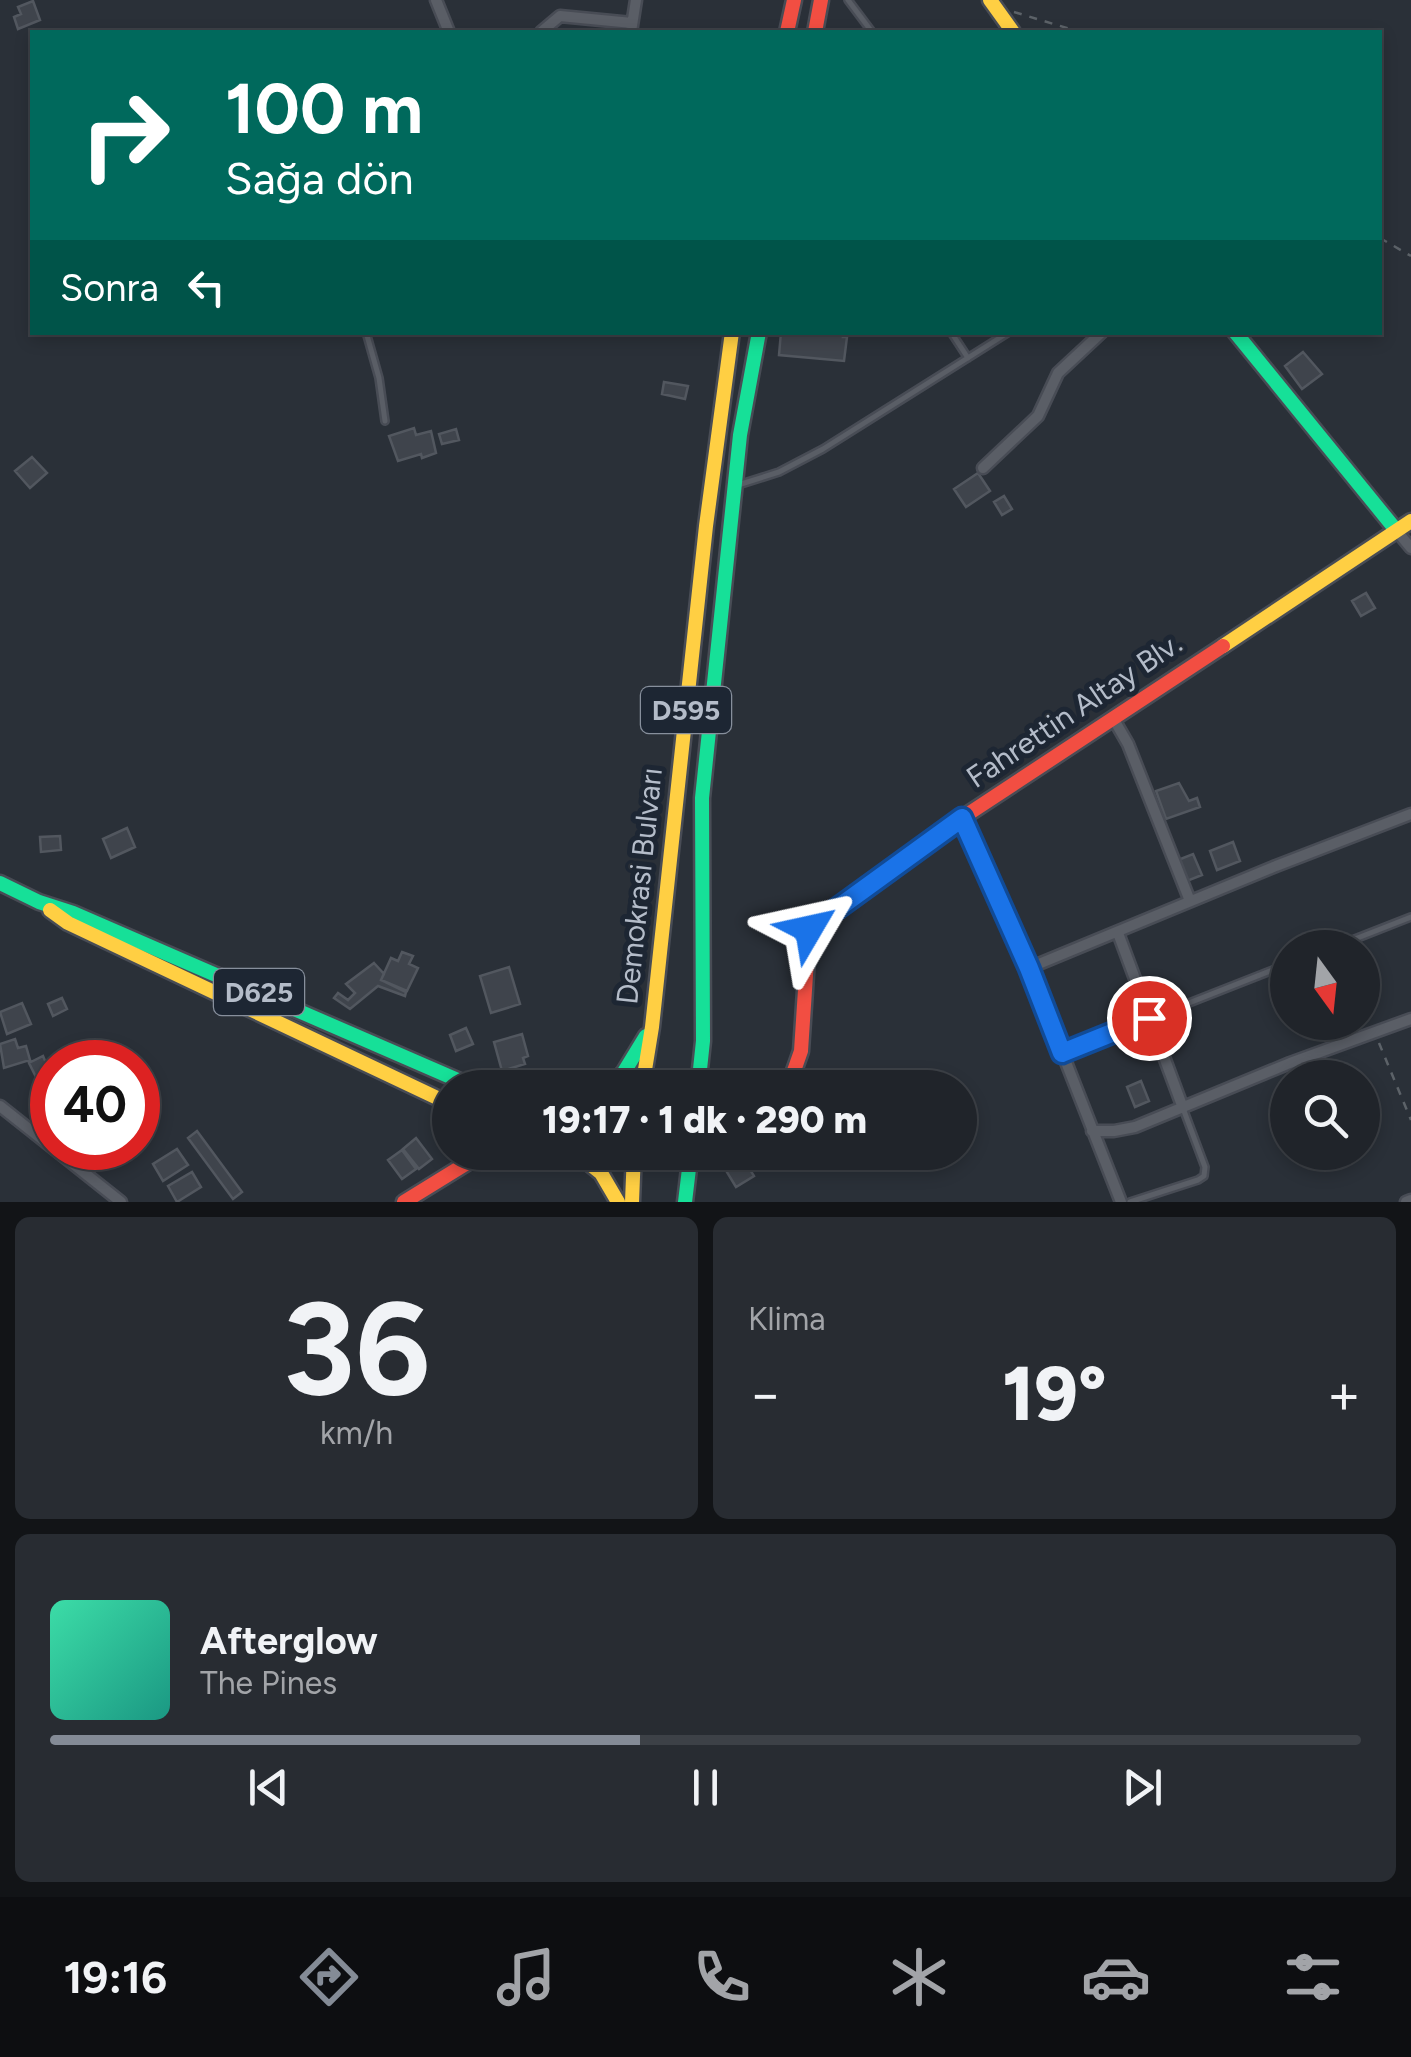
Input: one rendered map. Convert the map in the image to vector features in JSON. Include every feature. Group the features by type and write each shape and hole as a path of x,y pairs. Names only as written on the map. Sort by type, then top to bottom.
{"main road":[{"path":"787,30 794,0"},
{"path":"815,30 821,0"},
{"path":"992,4 1012,30"},
{"name":"Demokrasi Bulvarı","path":"645,1070 706,526 732,335"},
{"name":"Demokrasi Bulvarı","path":"700,1070 702,798 740,436 758,335"},
{"path":"1237,335 1396,530"},
{"name":"Fahrettin Altay Blv.","path":"794,1070 801,1051 809,929 962,818 1411,521"},
{"name":"D625","path":"0,883 435,1070"},
{"name":"D625","path":"39,902 68,922 432,1095"},
{"path":"625,1070 652,1027"},
{"path":"404,1202 456,1170"},
{"path":"599,1170 618,1202"},
{"path":"632,1202 633,1170"},
{"path":"686,1202 689,1170"}],"street":[{"path":"436,0 447,30"},
{"path":"543,30 560,16 632,28 636,0"},
{"path":"983,468 1038,416 1058,372 1099,335"},
{"path":"1396,530 1411,548"},
{"path":"1112,718 1128,744 1190,902"},
{"path":"1029,968 1411,814"},
{"path":"962,818 1029,968 1121,1202"},
{"path":"1118,932 1183,1108"},
{"path":"1380,1030 1411,1019"},
{"path":"1092,1131 1124,1130 1352,1040"},
{"path":"0,1106 121,1202"}],"lane":[{"path":"848,0 870,30"},
{"path":"367,335 379,378 385,421"},
{"path":"953,335 968,358"},
{"path":"734,486 802,462 1004,335"},
{"path":"1378,930 1411,917"},
{"path":"1062,1053 1270,971"},
{"path":"1130,1202 1204,1176 1205,1167 1183,1108"}],"path":[{"path":"992,4 1074,30"},
{"path":"1382,239 1411,256"},
{"path":"1377,1040 1411,1120"}],"building":[{"path":"33,1 40,20 18,29 14,17 21,14 18,7"},
{"path":"781,335 847,337 844,361 779,355"},
{"path":"1303,352 1322,374 1302,389 1285,366"},
{"path":"664,382 688,386 685,399 662,394"},
{"path":"414,428 416,435 431,431 436,453 398,461 389,436"},
{"path":"456,429 459,440 442,444 439,434"},
{"path":"32,457 47,473 30,488 15,471"},
{"path":"978,473 990,491 966,507 954,489"},
{"path":"1004,496 1012,509 1002,515 994,502"},
{"path":"1366,593 1375,608 1361,616 1352,601"},
{"path":"1179,783 1189,801 1197,798 1200,807 1166,819 1156,791"},
{"path":"127,828 135,847 111,858 103,839"},
{"path":"60,836 61,850 41,852 40,837"},
{"path":"1233,842 1240,861 1217,870 1210,851"},
{"path":"1193,854 1202,875 1187,881 1178,860"},
{"path":"402,952 413,956 409,964 418,968 407,991 381,980 391,958 398,961"},
{"path":"374,963 384,974 381,980 406,992 405,996 378,986 350,1009 334,998 338,993 348,1000 355,993 346,984"},
{"path":"509,967 520,1004 491,1013 480,976"},
{"path":"62,998 67,1009 53,1016 48,1004"},
{"path":"22,1003 31,1024 7,1034 0,1012"},
{"path":"466,1028 473,1044 456,1051 450,1035"},
{"path":"522,1034 528,1056 523,1058 525,1064 502,1070 494,1042"},
{"path":"15,1039 18,1048 26,1046 30,1060 4,1068 0,1044"},
{"path":"1141,1081 1149,1101 1135,1107 1127,1087"},
{"path":"197,1131 242,1192 233,1199 188,1138"},
{"path":"416,1138 432,1159 419,1169 403,1149"},
{"path":"177,1149 188,1165 163,1181 157,1170 160,1170 160,1160"},
{"path":"402,1150 416,1169 402,1179 388,1160"},
{"path":"726,1170 750,1170 754,1176 736,1187"},
{"path":"192,1172 201,1187 177,1202 168,1186"}],"traffic: fast":[{"path":"700,1070 702,798 740,435 758,335"},
{"path":"1237,335 1396,530"},
{"path":"0,883 435,1070"},
{"path":"625,1070 646,1036"},
{"path":"685,1202 689,1170"}],"traffic: slow":[{"path":"990,0 1012,30"},
{"path":"645,1070 706,526 732,335"},
{"path":"1223,646 1411,521"},
{"path":"50,910 68,923 432,1095"},
{"path":"597,1170 618,1202"},
{"path":"632,1202 633,1170"}],"traffic: jam":[{"path":"787,30 794,0"},
{"path":"815,30 821,0"},
{"path":"794,1070 801,1051 809,929 962,818 1223,646"},
{"path":"404,1202 456,1170"}],"route":[{"path":"809,929 962,818 1062,1053 1149,1018"}]}
